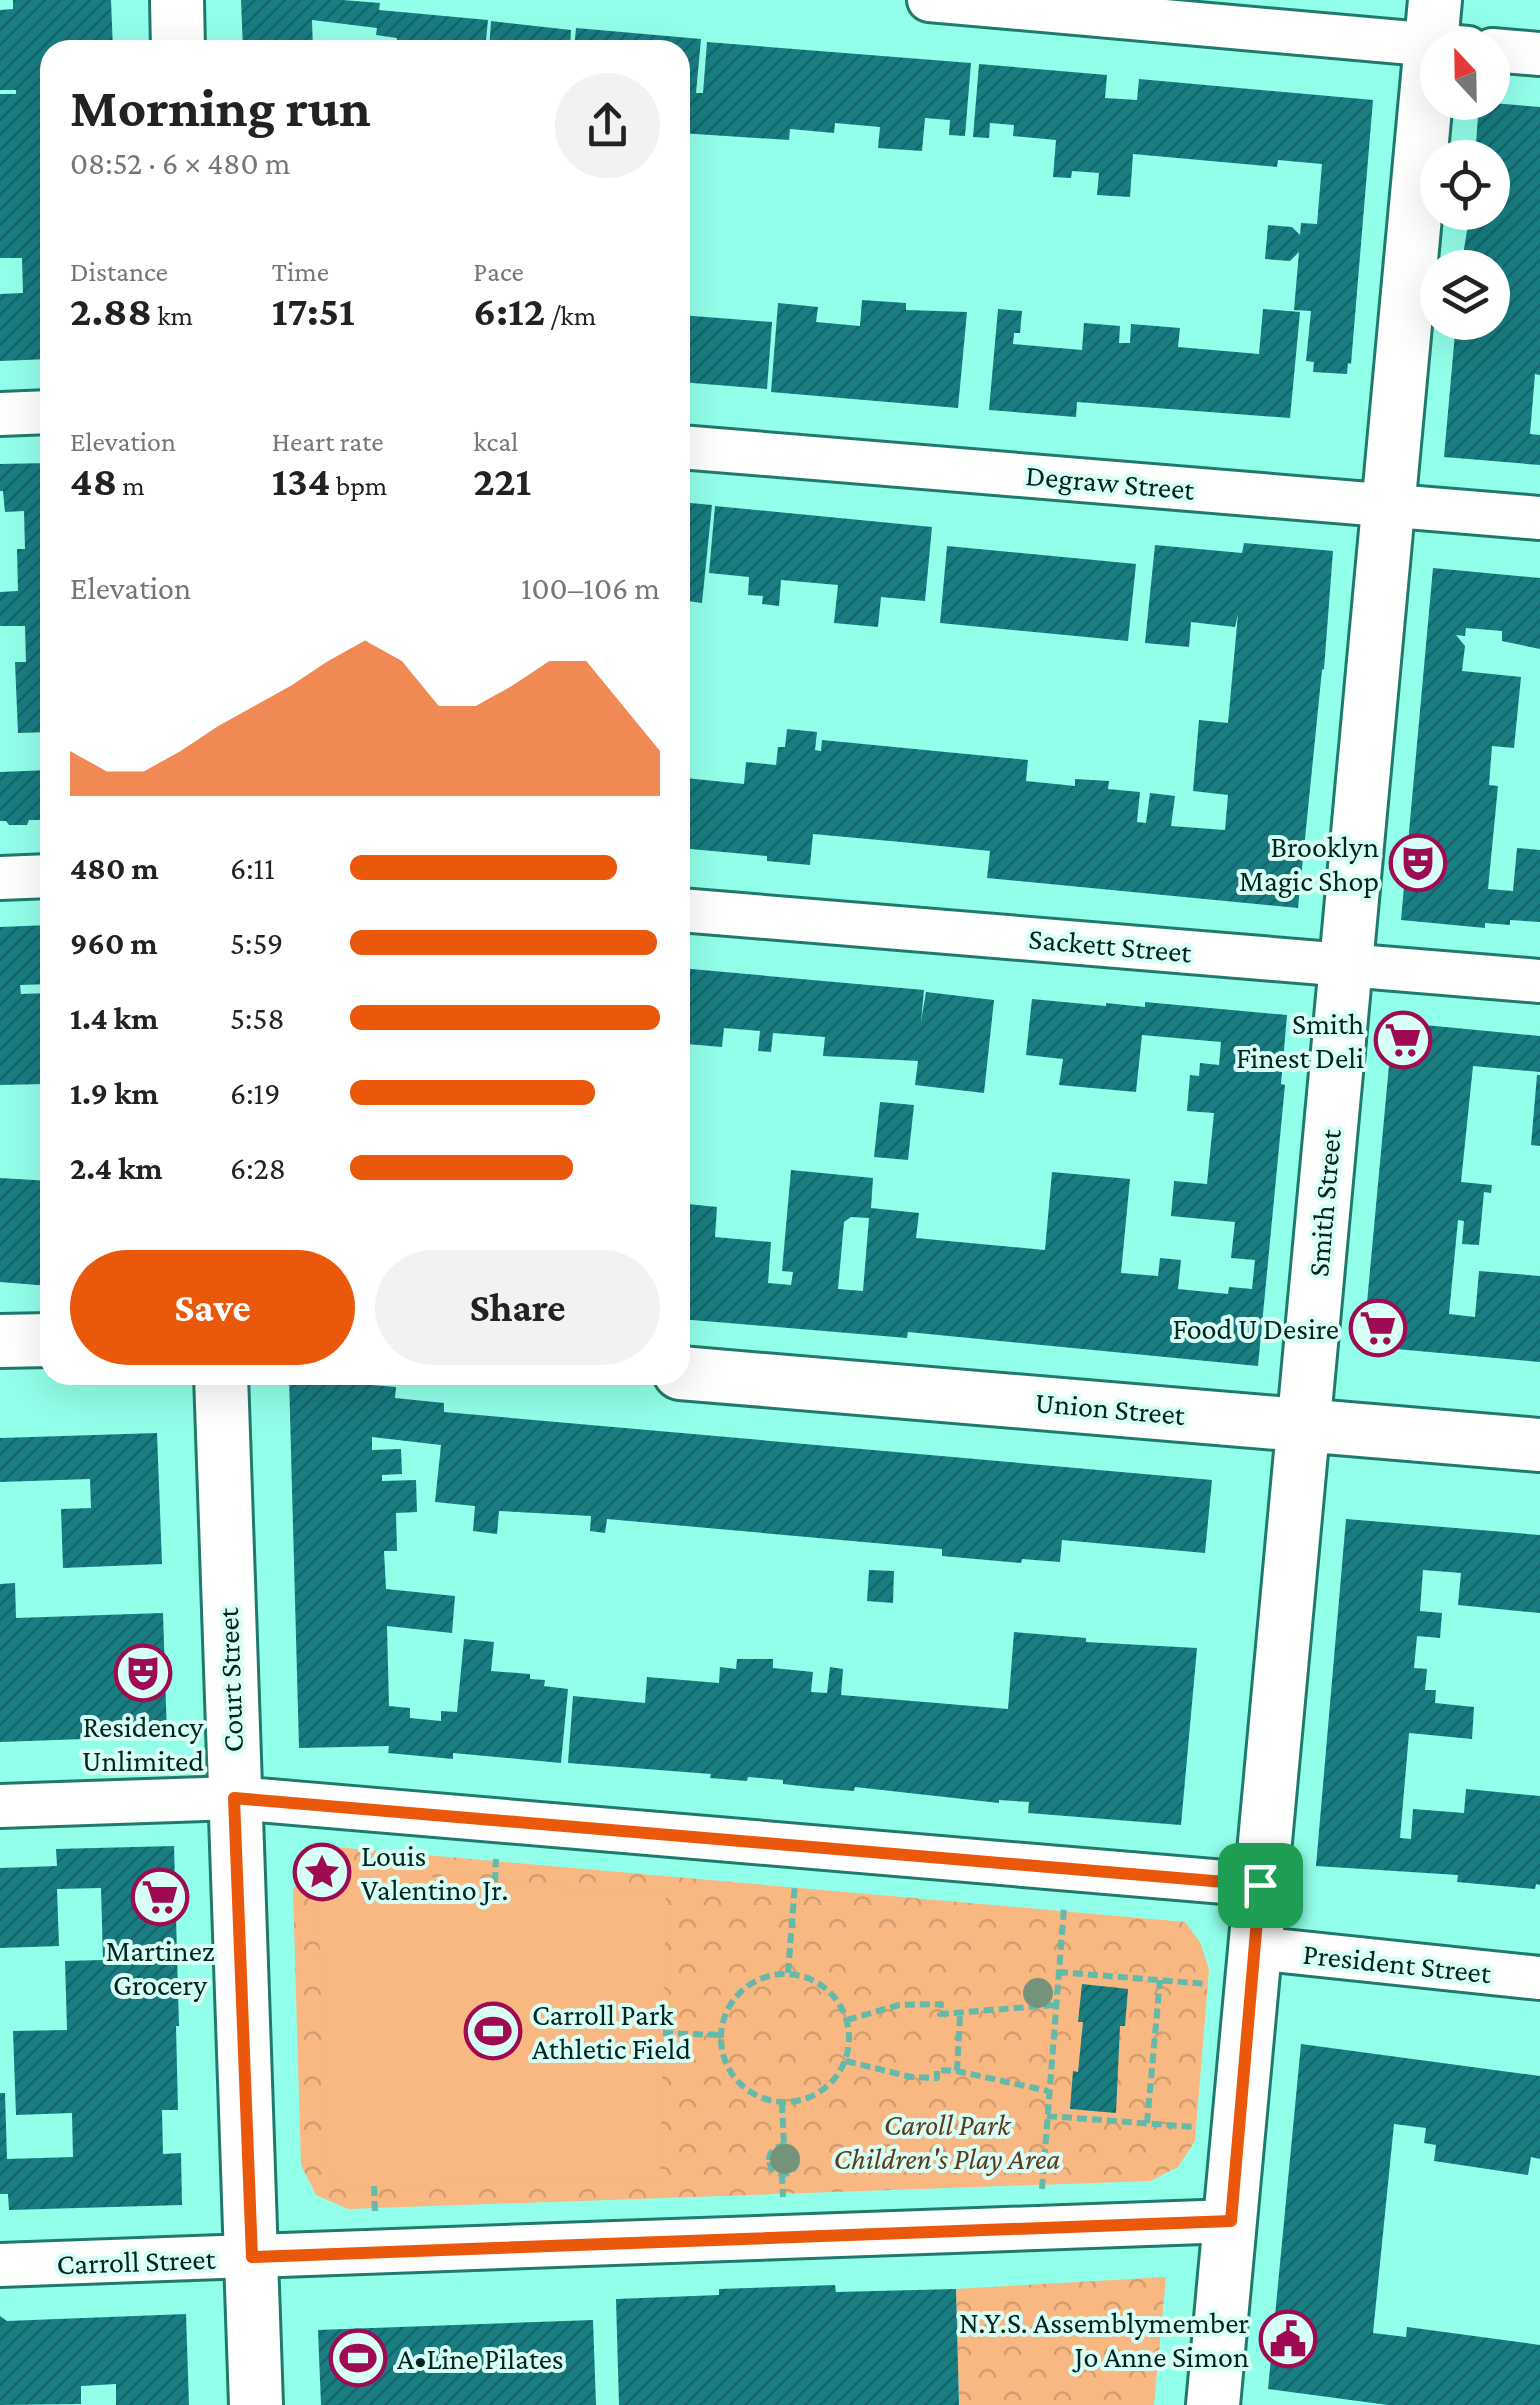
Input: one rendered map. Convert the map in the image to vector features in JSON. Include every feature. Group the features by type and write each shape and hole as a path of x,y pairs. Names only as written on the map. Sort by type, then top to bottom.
{"street":[{"path":"177,0 178,40"},
{"path":"929,0 1428,30"},
{"path":"1510,52 1540,54"},
{"name":"Smith Street","path":"1213,2405 1389,505 1434,120"},
{"path":"0,414 40,412"},
{"name":"Degraw Street","path":"690,448 1540,518"},
{"path":"0,878 40,876"},
{"name":"Sackett Street","path":"690,911 1540,981"},
{"path":"0,1341 40,1340"},
{"name":"Union Street","path":"690,1374 1540,1445"},
{"name":"Court Street","path":"220,1385 256,2405"},
{"path":"0,1806 234,1798 1260,1885"},
{"name":"President Street","path":"1255,1948 1540,1978"},
{"name":"Carroll Street","path":"0,2265 1231,2221"}],"path":[{"path":"494,1882 496,1853"},
{"path":"788,1973 795,1878"},
{"path":"1041,2195 1065,1900"},
{"path":"1058,1972 1205,1984"},
{"path":"768,1975 808,1977 826,1987 840,2002 847,2020 850,2041 846,2061 836,2078 820,2092 802,2100 762,2098 744,2088 730,2073 722,2055 724,2015 734,1997 749,1983 768,1975"},
{"path":"1147,2123 1160,1980"},
{"path":"847,2020 915,2003 940,2004 940,2014 960,2015 1055,2006"},
{"path":"957,2071 960,2015"},
{"path":"664,2033 720,2035"},
{"path":"846,2061 912,2078 937,2078 937,2070 957,2071 1048,2091"},
{"path":"782,2102 784,2146"},
{"path":"1047,2116 1203,2127"},
{"path":"784,2146 792,2150 797,2161 794,2169 782,2174 774,2170 770,2157 784,2146"},
{"path":"782,2174 783,2204"},
{"path":"374,2186 375,2217"}],"green space":[{"name":"Caroll Park Children's Play Area","path":"335,1847 1185,1922 1200,1942 1209,1969 1195,2141 1178,2167 1150,2181 348,2209 316,2195 301,2165 293,1890 308,1861"},
{"name":"Carroll Park Athletic Field","path":"343,1870 666,1896 660,2177 344,2187 327,2171 318,1891"},
{"path":"1166,2277 1154,2405 959,2405 956,2289"}],"building":[{"path":"13,0 111,0 113,40 40,40 40,359 0,361 0,294 23,293 22,258 0,258 0,94 16,94 16,90 0,90 0,10 13,9"},
{"path":"241,0 380,3 379,10 488,20 486,40 397,40 376,35 377,28 312,20 313,40 243,40"},
{"path":"491,21 571,30 570,40 490,40"},
{"path":"576,28 701,39 696,93 703,93 707,42 971,63 965,136 949,135 950,120 925,118 922,151 878,148 880,127 835,123 834,133 790,129 789,140 690,134 690,40 575,40"},
{"path":"979,64 1107,75 1105,98 1137,100 1139,79 1373,100 1351,364 1348,363 1347,374 1313,372 1314,362 1306,361 1311,311 1294,310 1299,252 1290,261 1265,259 1268,225 1292,227 1300,235 1301,223 1317,224 1322,164 1278,160 1277,167 1133,154 1130,197 1097,195 1099,173 1072,171 1071,178 1053,177 1056,140 1013,136 1014,125 990,123 989,138 973,137"},
{"path":"1510,105 1540,107 1540,375 1535,374 1530,434 1540,435 1540,465 1444,457 1454,340 1510,340 1510,250 1464,250 1467,230 1510,230 1510,140 1476,140 1478,120 1510,120"},
{"path":"862,300 906,303 906,310 967,312 958,408 771,392 778,303 818,307 816,322 860,326"},
{"path":"998,309 1022,311 1020,333 1014,333 1013,344 1082,350 1084,323 1120,326 1119,343 1130,343 1131,324 1180,328 1178,347 1259,354 1263,309 1300,312 1290,418 1077,402 1076,417 989,410"},
{"path":"690,316 772,322 767,389 690,383"},
{"path":"40,463 40,732 18,733 15,662 26,662 25,626 0,626 0,592 18,591 17,549 25,549 24,511 5,512 0,464"},
{"path":"690,503 712,505 702,603 690,601"},
{"path":"715,506 932,527 925,601 881,597 878,627 834,623 838,585 781,580 779,606 762,604 763,596 748,595 749,577 709,573"},
{"path":"1244,543 1333,551 1298,908 987,878 990,851 901,842 813,834 810,865 767,861 767,856 690,849 690,779 744,784 746,762 776,765 778,747 785,747 787,729 817,732 815,750 821,751 822,740 1028,760 1026,781 1075,786 1075,779 1109,781 1108,789 1140,792 1137,822 1146,823 1150,793 1175,796 1171,826 1225,830 1228,795 1193,791 1199,720 1228,723 1238,614 1235,627 1191,622 1189,647 1145,643 1155,545 1242,553"},
{"path":"947,546 1136,564 1128,641 940,623"},
{"path":"1433,568 1540,578 1540,649 1502,641 1502,631 1466,628 1465,636 1456,635 1465,646 1462,671 1521,677 1514,748 1492,746 1489,785 1498,786 1488,889 1513,891 1517,848 1540,850 1540,922 1510,920 1510,925 1485,923 1485,928 1401,920"},
{"path":"40,770 40,820 29,820 27,825 0,821 0,772"},
{"path":"40,925 40,984 20,985 21,994 40,993 40,1084 0,1085 0,927"},
{"path":"690,969 924,990 921,1022 926,992 994,1000 984,1093 915,1085 918,1061 823,1056 825,1037 773,1033 771,1052 758,1051 760,1031 724,1028 722,1047 690,1044"},
{"path":"1032,999 1106,1006 1145,1007 1145,1002 1287,1015 1281,1084 1285,1085 1258,1366 908,1332 907,1338 690,1320 690,1204 717,1207 715,1237 771,1242 768,1283 791,1285 793,1272 782,1271 791,1170 873,1178 871,1208 919,1213 916,1238 1045,1250 1052,1172 1130,1179 1121,1273 1158,1276 1160,1258 1181,1260 1178,1289 1228,1294 1229,1287 1252,1289 1255,1260 1231,1258 1235,1222 1171,1216 1174,1181 1207,1184 1214,1113 1187,1111 1190,1075 1199,1076 1200,1063 1219,1065 1221,1042 1142,1035 1136,1092 1059,1085 1063,1059 1026,1055","holes":["851,1217 869,1218 863,1291 838,1289 844,1222"]},
{"path":"1393,1022 1540,1036 1540,1072 1473,1066 1461,1182 1492,1185 1491,1193 1484,1192 1479,1245 1462,1244 1464,1221 1458,1220 1449,1314 1475,1317 1479,1271 1540,1276 1540,1362 1363,1346"},
{"path":"1540,1075 1540,1146 1531,1145"},
{"path":"880,1102 914,1105 908,1160 874,1157"},
{"path":"0,1178 40,1180 40,1285 0,1282"},
{"path":"289,1385 396,1387 395,1398 444,1403 444,1412 1212,1480 1205,1553 1062,1540 1060,1562 1022,1559 1021,1563 942,1556 942,1549 607,1519 605,1533 590,1531 591,1516 499,1511 497,1534 473,1531 475,1506 435,1502 441,1445 372,1437 372,1450 401,1449 402,1474 382,1475 382,1481 416,1480 417,1512 396,1513 397,1551 384,1551 386,1589 455,1596 452,1633 387,1626 389,1706 410,1708 410,1718 441,1721 441,1711 457,1712 464,1639 494,1642 491,1671 530,1674 530,1679 545,1680 544,1686 568,1689 561,1763 453,1753 453,1759 388,1753 389,1746 299,1748"},
{"path":"157,1433 162,1564 63,1568 61,1509 91,1508 90,1479 0,1482 0,1438"},
{"path":"1346,1519 1540,1535 1540,1613 1458,1605 1461,1573 1423,1570 1420,1611 1442,1613 1440,1638 1417,1636 1414,1668 1427,1669 1425,1690 1436,1690 1435,1703 1474,1707 1472,1739 1409,1733 1400,1838 1411,1839 1413,1809 1464,1813 1466,1789 1540,1796 1540,1885 1536,1884 1535,1889 1457,1882 1458,1875 1316,1866"},
{"path":"869,1570 894,1571 893,1603 867,1601"},
{"path":"15,1583 16,1618 163,1613 167,1736 0,1742 0,1584"},
{"path":"1014,1632 1086,1638 1086,1642 1197,1648 1181,1825 1028,1813 1029,1802 999,1803 855,1787 854,1791 783,1784 783,1780 748,1777 747,1781 710,1778 711,1774 568,1763 573,1696 645,1703 647,1677 719,1683 720,1667 736,1669 737,1659 773,1659 773,1668 813,1672 811,1692 827,1693 830,1667 843,1669 841,1695 1008,1709"},
{"path":"174,1846 178,2110 162,2110 163,2154 181,2153 182,2205 9,2210 8,2194 0,2194 0,2093 5,2093 7,2159 73,2157 72,2113 16,2115 13,2031 67,2030 65,1961 103,1960 101,1888 57,1889 59,1946 0,1948 0,1868 57,1866 56,1849"},
{"path":"1082,1984 1128,1989 1125,2026 1120,2026 1116,2113 1070,2109 1083,2022 1078,2022"},
{"path":"1301,2044 1540,2076 1540,2159 1531,2157 1528,2175 1434,2161 1436,2145 1424,2143 1426,2128 1394,2124 1373,2333 1406,2337 1407,2327 1540,2345 1540,2405 1388,2405 1268,2389"},
{"path":"835,2285 836,2292 956,2289 959,2405 619,2405 616,2299 719,2295 719,2289"},
{"path":"186,2314 189,2405 116,2405 116,2384 81,2386 81,2404 0,2405 0,2316 7,2321"},
{"path":"593,2320 596,2405 321,2405 318,2330"}],"place":[{"name":"Brooklyn Magic Shop","path":"1418,863"},
{"name":"Smith Finest Deli","path":"1403,1040"},
{"name":"Food U Desire","path":"1378,1328"},
{"name":"Residency Unlimited","path":"143,1673"},
{"name":"Louis Valentino Jr.","path":"322,1872"},
{"name":"Martinez Grocery","path":"160,1897"},
{"name":"Carroll Park Athletic Field","path":"493,2031"},
{"name":"N.Y.S. Assemblymember Jo Anne Simon","path":"1288,2339"},
{"name":"A•Line Pilates","path":"358,2358"}],"route":[{"path":"234,1798 1260,1885 1231,2221 252,2257 234,1798"}]}
